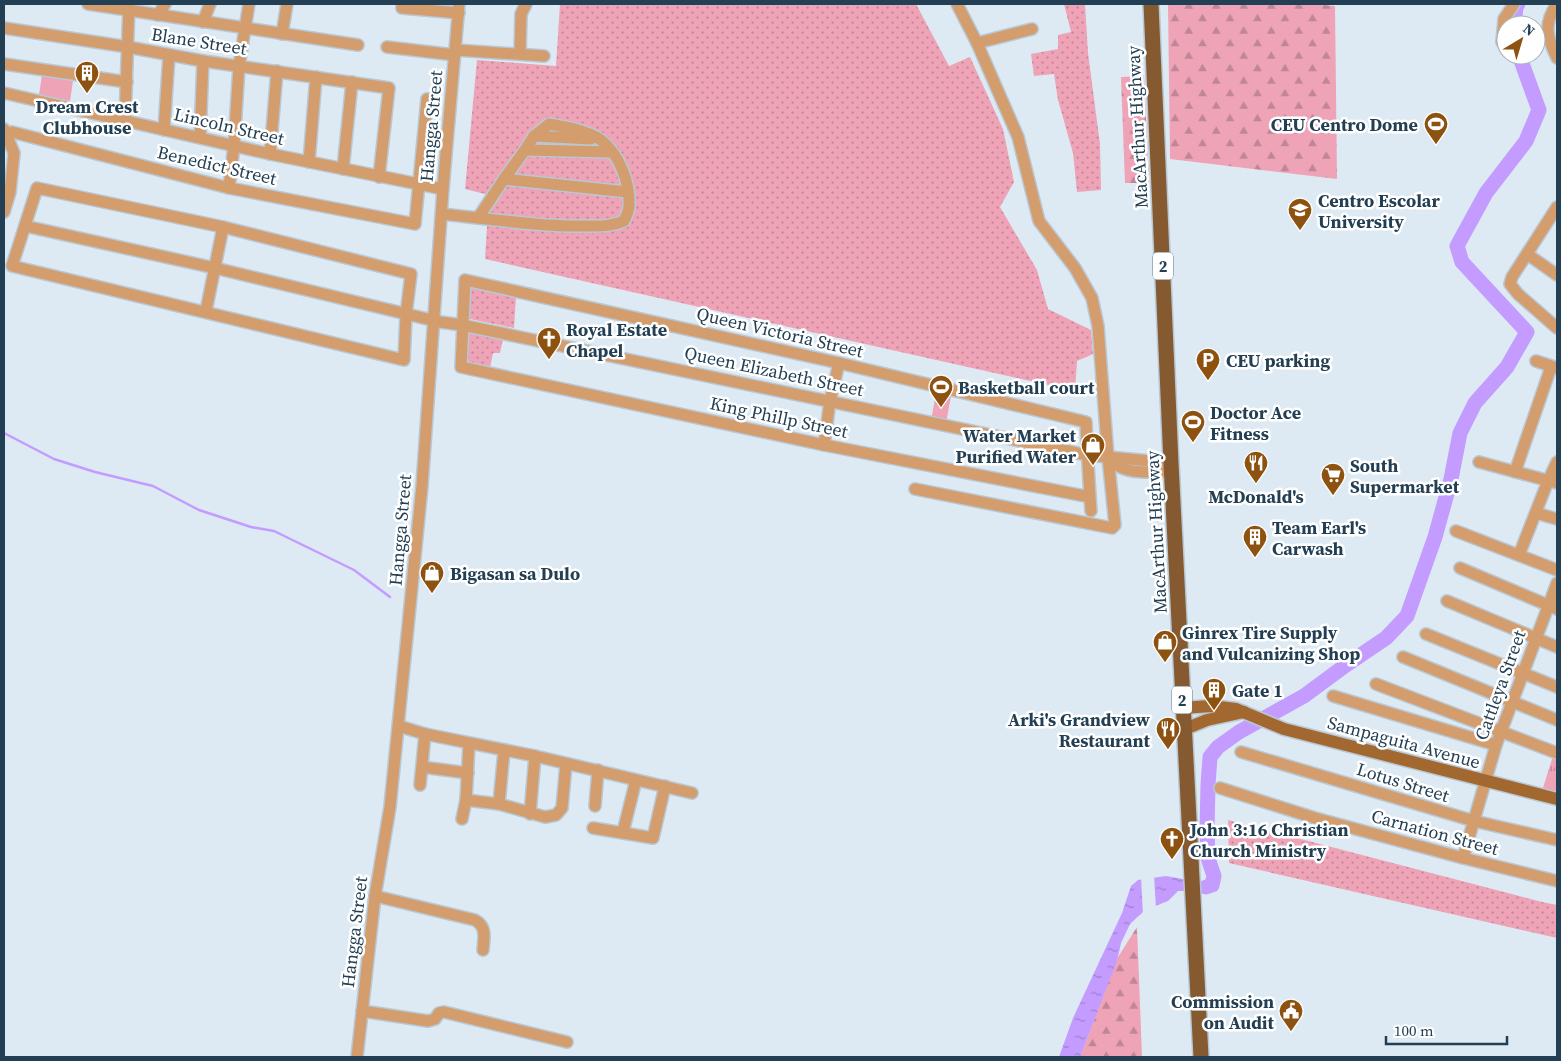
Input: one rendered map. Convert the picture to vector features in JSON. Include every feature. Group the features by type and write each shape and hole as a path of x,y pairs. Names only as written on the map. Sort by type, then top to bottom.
{"highway":[{"name":"MacArthur Highway","path":"1150,4 1185,729 1190,870 1201,1057"}],"main road":[{"name":"Sampaguita Avenue","path":"1183,708 1227,707 1247,713 1284,729 1484,782 1557,799"},
{"path":"1185,729 1207,720 1247,713"}],"street":[{"path":"88,4 128,7 158,15 358,46"},
{"path":"158,15 165,4"},
{"path":"203,22 210,4"},
{"path":"229,188 239,66 249,4"},
{"path":"282,34 287,4"},
{"path":"402,4 402,8 459,9"},
{"path":"520,54 522,14 526,4"},
{"path":"915,489 1112,528 1115,525 1098,326 1092,298 1075,268 1039,221 1018,137 977,43 956,4"},
{"path":"1507,15 1514,4"},
{"path":"1557,4 1548,23 1549,36 1557,58"},
{"path":"125,120 128,7"},
{"name":"Hangga Street","path":"357,1057 375,896 390,806 422,486 443,189 459,9"},
{"name":"Blane Street","path":"4,28 128,47 203,61 389,88 380,177"},
{"path":"977,43 1032,29"},
{"path":"388,47 455,53 544,56"},
{"path":"164,130 169,55"},
{"path":"200,138 203,61"},
{"path":"4,64 127,82"},
{"path":"270,154 276,71"},
{"path":"309,162 316,77"},
{"path":"343,169 352,82"},
{"name":"Lincoln Street","path":"5,92 270,154 443,189"},
{"path":"419,185 427,100"},
{"path":"4,212 10,192 14,153 8,131"},
{"name":"Benedict Street","path":"8,131 229,188 415,224 419,185"},
{"path":"442,214 478,218 565,226 615,225 624,221 629,208 624,171 600,140 534,136 478,218"},
{"path":"525,150 611,152"},
{"path":"504,179 627,192"},
{"path":"37,188 223,227 411,274 406,315 404,360 12,266 37,188"},
{"path":"1557,206 1553,225 1527,254 1512,277 1510,284 1518,294 1557,328"},
{"name":"Queen Elizabeth Street","path":"25,226 215,268 406,315 1087,455 1108,457 1118,467 1171,468"},
{"path":"206,311 223,227"},
{"path":"1527,254 1557,275"},
{"name":"Queen Victoria Street","path":"462,325 465,280 839,363 1086,422 1087,455"},
{"name":"King Phillp Street","path":"462,325 461,367 824,445 1090,497"},
{"path":"1515,472 1554,368 1536,361"},
{"path":"824,445 830,401 839,363"},
{"path":"1087,455 1091,511"},
{"path":"1479,462 1552,482"},
{"path":"1519,555 1536,513 1552,482 1557,462"},
{"path":"1536,513 1557,520"},
{"path":"1456,531 1557,570"},
{"path":"1460,568 1553,607"},
{"name":"Cattleya Street","path":"1463,858 1500,731 1535,638 1553,607 1557,583"},
{"path":"1447,601 1557,646"},
{"path":"1426,634 1557,687"},
{"path":"1403,657 1557,720"},
{"path":"1376,684 1557,753"},
{"path":"1334,696 1496,745"},
{"path":"398,726 425,734 535,756 692,793"},
{"path":"420,785 425,734"},
{"path":"462,819 466,800 469,744"},
{"path":"499,804 504,751"},
{"name":"Lotus Street","path":"1241,752 1474,821 1557,840"},
{"path":"530,814 535,756"},
{"path":"466,800 499,804 545,817 556,815 560,812 563,802 566,764"},
{"path":"422,767 468,773"},
{"path":"595,806 598,770"},
{"path":"623,832 636,780"},
{"path":"593,828 653,838 665,786"},
{"name":"Carnation Street","path":"1220,788 1315,818 1557,881"},
{"path":"375,896 475,920 485,930 483,950"},
{"path":"362,1011 428,1021 435,1019 440,1013 444,1012 567,1042"}],"green space":[{"path":"560,4 916,4 949,66 970,57 1003,129 1014,182 1000,207 1037,270 1048,309 1091,330 1093,354 1077,361 1075,391 485,259 489,195 465,189 477,60 556,66"},
{"path":"1064,4 1085,4 1088,53 1100,144 1101,190 1077,192 1073,153 1058,100 1054,74 1034,76 1031,54 1058,49 1058,35 1071,32"},
{"path":"1168,4 1312,4 1335,6 1337,179 1170,159"},
{"path":"42,75 73,81 70,101 39,95"},
{"path":"1144,76 1149,183 1125,183 1121,77"},
{"path":"469,287 516,296 514,328 465,318"},
{"path":"465,332 503,339 500,353 493,353 490,368 464,362"},
{"name":"Basketball court","path":"936,393 951,396 946,423 931,421"},
{"path":"1553,756 1557,758 1557,794 1542,791"},
{"path":"1228,820 1557,905 1557,938 1229,863"},
{"path":"1137,927 1142,1057 1080,1057 1118,957"}],"water":[{"path":"1211,871 1218,871 1217,877 1215,883 1207,891 1178,891 1168,901 1145,910 1130,924 1121,943 1117,961 1080,1057 1059,1057 1073,1018 1122,913 1131,886 1138,880 1166,876 1205,883 1210,879"}],"pier":[{"path":"1154,875 1156,909 1143,915 1141,877"}],"waterway":[{"path":"1515,15 1518,4"},
{"path":"1206,887 1212,885 1214,876 1208,858 1207,830 1210,757 1218,747 1239,732 1304,696 1386,638 1407,616 1435,537 1451,479 1460,433 1475,403 1507,367 1527,332 1462,262 1457,246 1486,193 1526,141 1539,110 1523,65"},
{"path":"4,433 54,459 95,472 153,486 199,510 251,527 274,531 354,570 390,597"}],"place":[{"name":"Dream Crest Clubhouse","path":"87,94"},
{"name":"CEU Centro Dome","path":"1436,145"},
{"name":"Centro Escolar University","path":"1300,231"},
{"name":"Royal Estate Chapel","path":"549,360"},
{"name":"CEU parking","path":"1208,381"},
{"name":"Basketball court","path":"941,408"},
{"name":"Doctor Ace Fitness","path":"1193,443"},
{"name":"Water Market Purified Water","path":"1093,466"},
{"name":"McDonald's","path":"1256,484"},
{"name":"South Supermarket","path":"1333,496"},
{"name":"Team Earl's Carwash","path":"1255,558"},
{"name":"Bigasan sa Dulo","path":"432,594"},
{"name":"Ginrex Tire Supply and Vulcanizing Shop","path":"1165,663"},
{"name":"Gate 1","path":"1214,711"},
{"name":"Arki's Grandview Restaurant","path":"1168,750"},
{"name":"John 3:16 Christian Church Ministry","path":"1172,860"},
{"name":"Commission on Audit","path":"1291,1032"}]}
